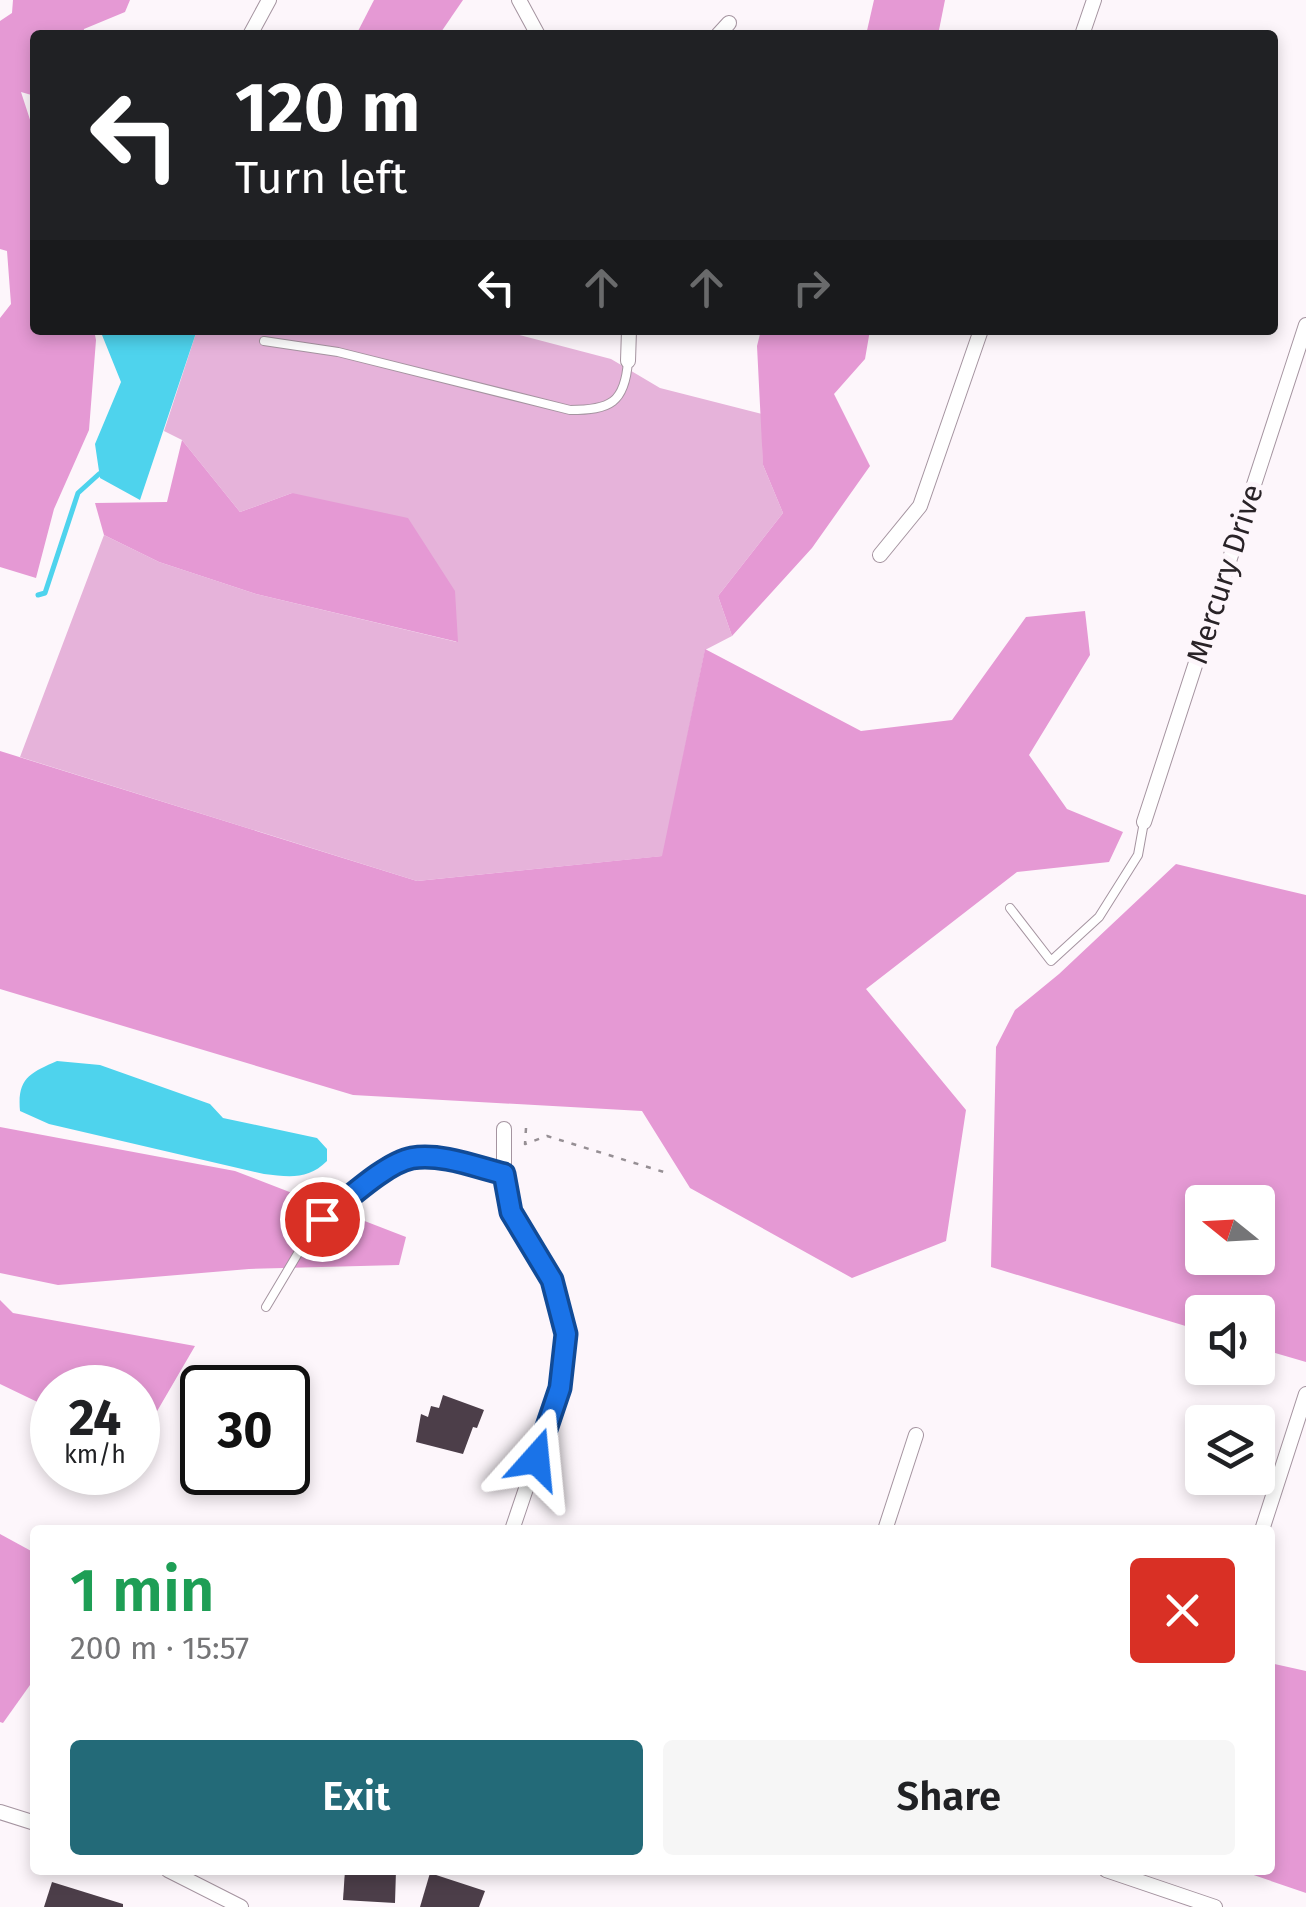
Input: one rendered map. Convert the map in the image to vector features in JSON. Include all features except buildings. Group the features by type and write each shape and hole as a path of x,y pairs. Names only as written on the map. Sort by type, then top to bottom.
{"street":[{"path":"253,30 269,0"},
{"path":"519,0 535,30"},
{"path":"1084,30 1094,0"},
{"name":"Mercury Drive","path":"1144,822 1306,325"},
{"path":"628,361 629,335"},
{"path":"880,555 920,506 979,335"},
{"path":"504,1129 504,1174 511,1212 552,1280 566,1334 560,1388 514,1525"},
{"path":"1264,1525 1306,1394"},
{"path":"887,1525 916,1435"},
{"path":"0,1812 30,1821"},
{"path":"178,1875 241,1907"},
{"path":"1121,1875 1216,1907"}],"lane":[{"path":"264,342 338,352 570,410 600,410 618,398 627,379 628,361"},
{"path":"1010,908 1050,961 1099,917 1138,855 1144,822"},
{"path":"266,1307 316,1223 398,1162 433,1157 504,1174"}],"path":[{"path":"526,1128 525,1144 547,1136 668,1173"}],"shaded area":[{"path":"13,0 130,0 125,12 84,30 30,30 30,95 21,92 30,120 30,335 95,335 96,340 89,430 54,509 36,578 0,567 0,318 11,304 7,251 0,249 0,21 12,13"},
{"path":"374,0 463,0 442,30 359,30"},
{"path":"874,0 945,0 939,30 867,30"},
{"path":"195,335 519,335 611,359 660,388 762,414 763,465 783,513 718,596 732,636 705,650 663,856 417,881 20,757 104,535 159,562 256,594 457,642 292,493 240,512 182,440 164,431"},
{"path":"760,335 869,335 865,359 834,394 870,466 812,548 732,636 718,596 783,513 763,465 757,346"},
{"path":"182,440 240,512 292,493 408,518 455,591 458,642 256,594 159,562 104,535 95,503 167,502"},
{"path":"1085,611 1090,655 1029,755 1067,809 1123,832 1109,862 1017,872 866,989 966,1110 946,1241 852,1278 690,1188 642,1111 353,1095 0,989 0,751 417,881 662,856 705,649 861,731 952,720 1026,617"},
{"path":"1176,864 1306,895 1306,1362 1275,1353 1275,1295 1185,1295 1185,1326 991,1267 996,1047 1015,1010"},
{"path":"0,1127 235,1171 406,1237 399,1265 249,1269 58,1285 0,1273"},
{"path":"0,1300 13,1313 195,1346 184,1365 180,1365 160,1406 160,1365 30,1365 30,1398 0,1384"},
{"path":"0,1534 30,1550 30,1685 0,1722"},
{"path":"1275,1664 1306,1671 1306,1893 1254,1875 1275,1875"}],"water":[{"path":"102,335 195,335 140,500 100,478 95,444 121,382"},
{"path":"57,1061 100,1065 210,1104 223,1118 317,1138 327,1149 327,1161 305,1174 264,1174 49,1124 20,1111 21,1091 27,1078"}],"waterway":[{"path":"38,595 45,593 78,493 99,474"}],"route":[{"path":"322,1219 398,1162 414,1157 433,1157 504,1174 511,1212 552,1280 566,1334 560,1388 536,1459"}]}
